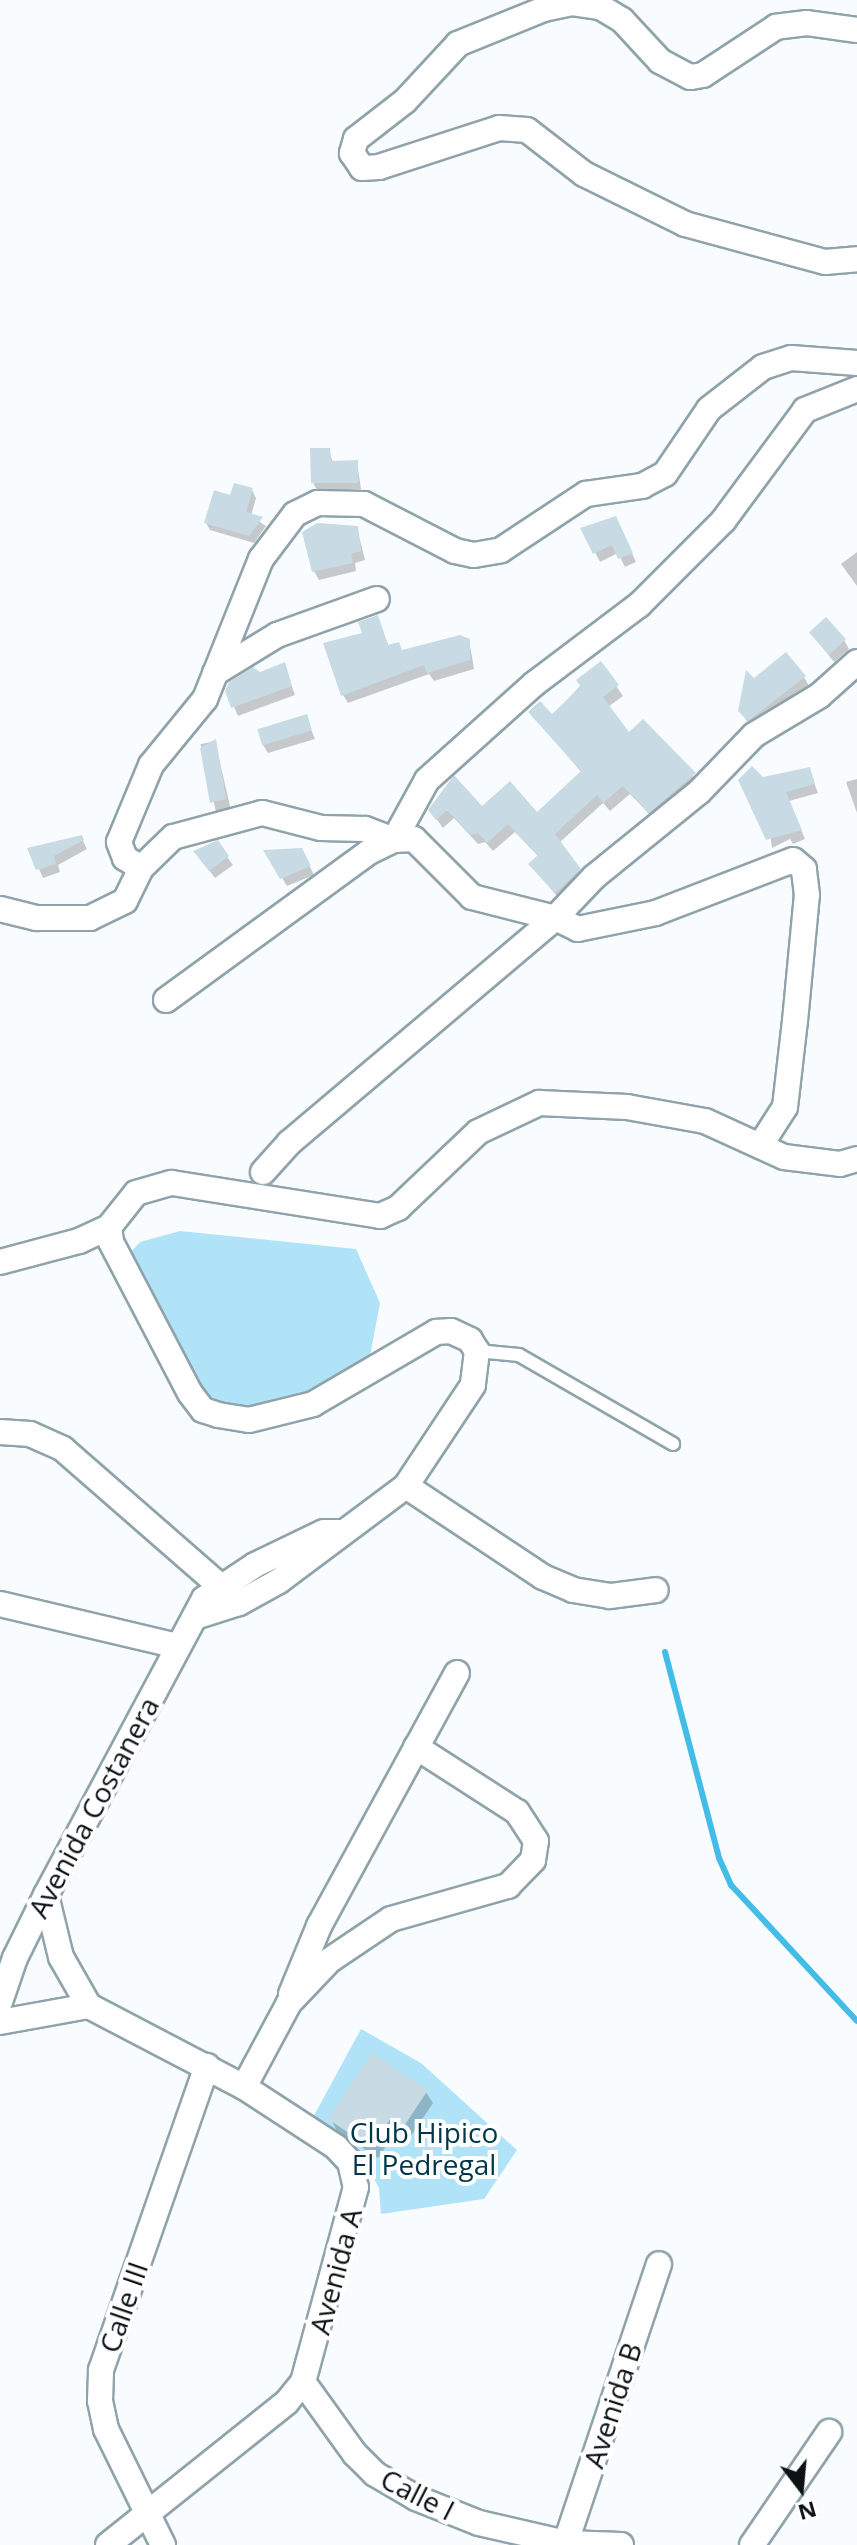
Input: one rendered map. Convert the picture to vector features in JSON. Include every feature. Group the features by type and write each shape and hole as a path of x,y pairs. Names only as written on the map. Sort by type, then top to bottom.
{"street":[{"path":"857,30 807,23 776,27 703,75 690,77 668,68 622,20 600,7 572,3 544,9 458,44 405,101 356,139 352,153 362,168 379,167 499,128 527,130 584,174 685,224 825,262 857,259"},
{"path":"141,868 121,850 122,830 134,812 151,765 205,699 276,533 295,514 318,503 364,504 455,551 474,555 501,550 586,494 642,486 665,474 709,409 763,367 791,358 857,363"},
{"path":"394,840 427,780 534,684 639,605 731,512 805,410 857,389"},
{"path":"215,673 277,635 377,599"},
{"path":"263,1172 289,1143 555,918 594,877 699,792 754,735 819,696 857,662"},
{"path":"0,909 37,918 90,918 125,901 141,868 173,837 262,813 321,828 365,829 394,840"},
{"path":"166,1000 369,852 394,840 414,839 472,897 555,918 578,929 656,913 793,860 804,869 807,895 785,1107 760,1146"},
{"path":"0,1262 79,1241 109,1227 136,1193 172,1183 380,1216 398,1208 478,1132 539,1103 582,1101 705,1121 784,1157 840,1164 857,1159"},
{"path":"109,1227 111,1242 190,1393 203,1410 249,1420 313,1404 436,1332 461,1336 477,1351 473,1385 406,1486 341,1532 326,1549 279,1581 239,1603 195,1617"},
{"path":"0,1432 30,1434 63,1449 220,1586 324,1532 341,1532"},
{"path":"406,1486 543,1577 573,1590 610,1596 656,1590"},
{"name":"Avenida Costanera","path":"0,2002 15,1958 46,1895 204,1599 220,1586"},
{"path":"0,1604 178,1646"},
{"path":"244,2087 289,2003 319,1926 457,1673"},
{"path":"289,2003 330,1960 374,1928 419,1909 474,1900 508,1886 533,1860 536,1841 517,1812 416,1747"},
{"path":"0,2022 89,2006 61,1957 46,1895"},
{"name":"Avenida A","path":"89,2006 244,2087 336,2147 350,2162 356,2187 303,2382 266,2419 108,2545"},
{"name":"Calle III","path":"163,2545 144,2514 106,2429 100,2401 101,2370 207,2066"},
{"name":"Avenida B","path":"566,2544 659,2264"},
{"name":"Calle I","path":"303,2382 375,2474 416,2498 479,2523 566,2544 621,2545"},
{"path":"752,2545 829,2432"}],"lane":[{"path":"477,1351 519,1355 673,1444"}],"green space":[{"path":"180,1231 356,1249 380,1303 367,1372 314,1405 214,1420 127,1256 140,1242"},
{"name":"Club Hipico El Pedregal","path":"361,2029 421,2063 517,2150 484,2199 381,2214 379,2188 362,2156 311,2121"}],"building":[{"path":"310,448 330,448 331,461 358,460 358,483 311,483"},
{"path":"234,483 253,488 246,512 263,517 249,536 204,523 214,490 230,495"},
{"path":"616,516 633,553 618,559 612,545 593,554 580,528"},
{"path":"317,523 358,526 361,551 351,554 353,563 312,572 302,532"},
{"path":"378,615 388,645 399,642 402,650 460,635 470,639 470,660 427,673 424,665 341,696 323,643 362,633 358,622"},
{"path":"826,617 846,639 829,655 809,632"},
{"path":"786,652 806,676 748,721 738,711 746,670 754,678"},
{"path":"601,661 619,685 603,697 629,732 643,719 696,773 649,813 623,786 603,803 597,795 555,834 581,869 555,893 528,864 538,855 508,824 487,843 478,833 471,835 447,810 436,820 428,810 454,775 482,806 510,781 537,812 581,771 528,712 540,701 552,714 581,687 576,680"},
{"path":"285,662 292,686 231,708 225,691 229,682 253,667 260,672"},
{"path":"307,714 312,730 262,745 257,729"},
{"path":"216,739 226,799 210,803 200,748"},
{"path":"752,766 763,777 810,767 815,784 786,792 802,830 766,840 738,780"},
{"path":"82,835 84,840 54,856 56,864 36,870 27,848"},
{"path":"218,840 229,856 209,871 193,851"},
{"path":"302,848 311,866 280,879 263,850"},
{"path":"372,2053 428,2090 404,2126 391,2118 371,2148 328,2119"}],"waterway":[{"path":"665,1652 719,1858 731,1885 857,2021"}]}
